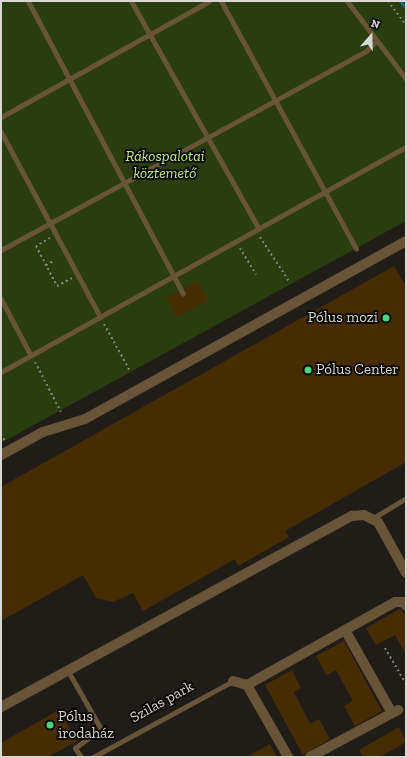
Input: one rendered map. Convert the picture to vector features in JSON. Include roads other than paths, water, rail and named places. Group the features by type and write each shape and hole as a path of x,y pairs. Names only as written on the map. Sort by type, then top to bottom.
{"street":[{"path":"1,455 43,432 86,419 406,241"},
{"path":"1,707 340,520 364,515 373,518 406,573"},
{"path":"288,757 246,685 395,602 404,602 406,606"},
{"path":"310,757 395,711 344,630"},
{"name":"Szilas park","path":"233,681 246,685"}],"lane":[{"path":"28,1 69,82 125,183 183,294"},
{"path":"131,1 210,137 257,230"},
{"path":"1,117 69,82 209,1"},
{"path":"221,1 356,249"},
{"path":"347,1 406,79"},
{"path":"1,250 366,51 376,40"},
{"path":"1,132 100,317"},
{"path":"1,372 406,147"},
{"path":"1,299 31,356"},
{"path":"373,518 406,498"},
{"path":"68,671 101,730 75,748 81,757"},
{"name":"Szilas park","path":"93,757 233,681"}],"waterway":[{"path":"400,1 406,8"}],"place":[{"name":"Pólus mozi","path":"386,318"},
{"name":"Pólus Center","path":"308,370"},
{"name":"Pólus irodaház","path":"50,725"}],"park label":[{"name":"Rákospalotai köztemető","path":"165,164"}]}
